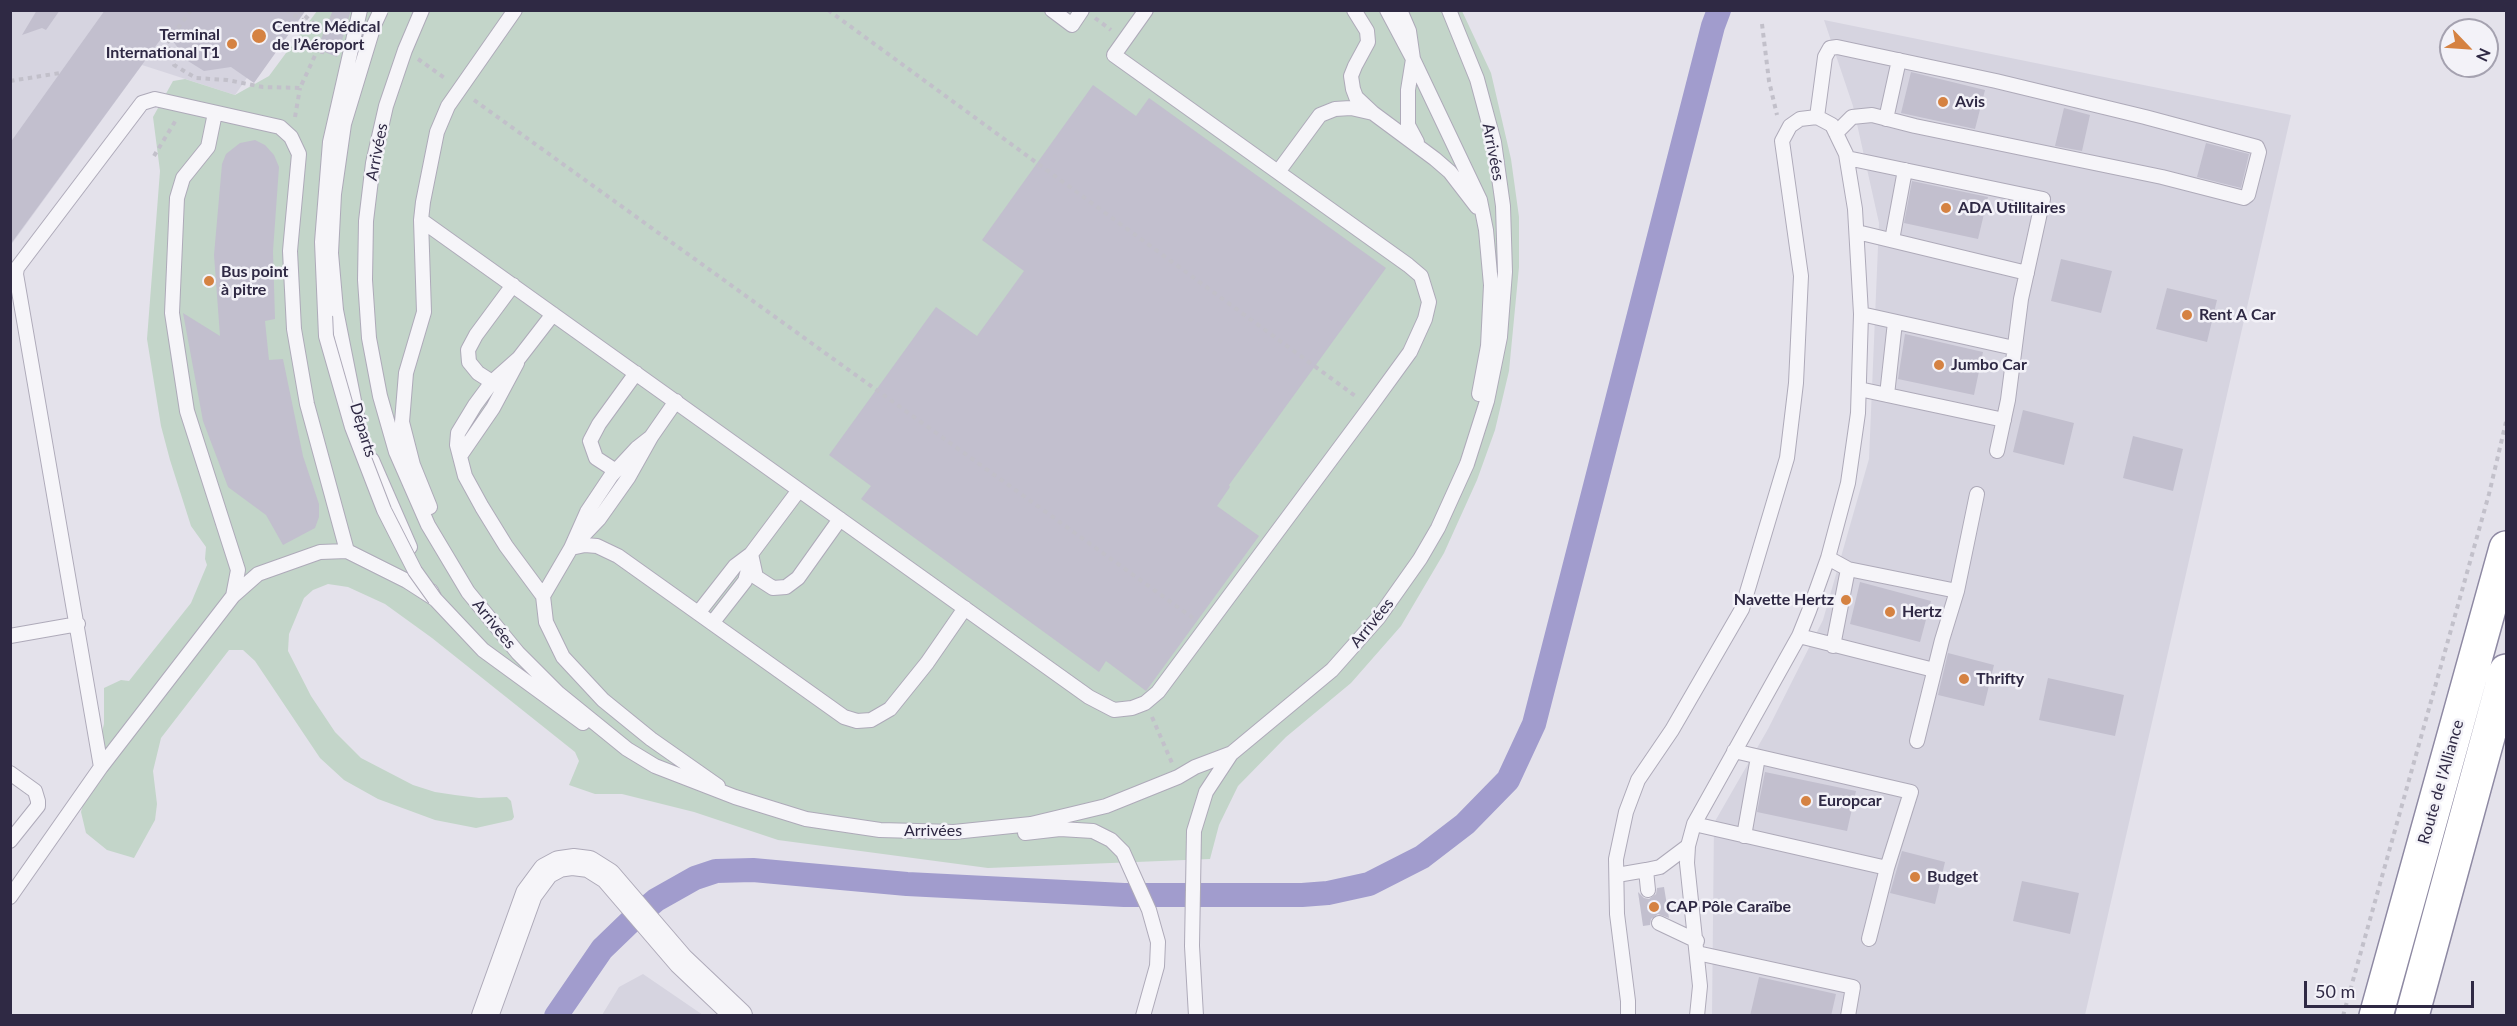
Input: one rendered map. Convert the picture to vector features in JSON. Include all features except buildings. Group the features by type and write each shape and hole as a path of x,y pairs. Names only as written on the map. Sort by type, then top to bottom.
{"highway":[{"name":"Route de l'Alliance","path":"2376,1016 2506,548"},
{"name":"Route de l'Alliance","path":"2412,1016 2506,671"}],"street":[{"path":"485,1016 520,913 529,894 546,871 559,864 573,862 589,864 600,869 624,893 664,942 739,1016"}],"lane":[{"path":"360,10 330,142 322,242 326,336 352,427 384,510 415,571 435,599"},
{"name":"Départs","path":"381,10 359,73 343,136 334,194 331,253 336,310 357,422 388,502 435,599 483,650 567,712 627,749"},
{"name":"Arrivées","path":"422,10 405,50 386,106 371,174 366,221 364,280 369,338 380,396 396,452 428,525 468,592 518,653 558,693 627,749 655,766 735,797 806,819 880,830 954,832 1031,824 1106,806 1232,753 1323,678 1379,617 1400,589 1432,538 1467,464 1487,401 1500,337 1505,272 1503,207 1494,142 1477,79 1449,10"},
{"path":"454,567 413,465 402,422 406,373 424,312 421,220 436,132 460,89 515,10"},
{"path":"1052,10 1072,25 1082,10"},
{"path":"421,220 1106,708 1121,711 1145,703 1158,692 1410,352 1425,319 1429,302 1422,279 1404,262 1114,55 1146,10"},
{"path":"1354,10 1367,31 1368,42 1351,76 1356,97 1373,113 1450,172 1482,213"},
{"path":"1387,10 1476,188 1486,230 1491,285 1488,346 1467,464"},
{"path":"1400,10 1409,31 1413,59 1408,90 1408,125 1411,134 1423,150"},
{"path":"1817,117 1825,57 1830,48 1837,47 2145,117 2257,147 2259,152 2248,195 2244,198 2162,177 1860,114 1852,117 1836,133"},
{"path":"1886,119 1899,60"},
{"path":"101,767 78,624 15,273 142,103 155,99 280,127 291,137 299,154 290,251 294,329 307,404 347,551"},
{"path":"1278,172 1320,115 1335,109 1351,108 1373,113"},
{"path":"215,113 208,147 183,178 177,198 172,313 187,411 238,570 233,596"},
{"path":"1628,1016 1617,914 1616,859 1626,812 1638,780 1672,730 1742,609 1787,458 1796,383 1801,276 1782,141 1790,126 1800,119 1817,117 1832,125 1847,158 1857,232 1861,314 1859,389 1848,483 1828,558 1799,636 1694,824 1688,846 1687,862 1700,986 1697,1016"},
{"path":"1847,158 2043,199 2027,273 1997,451"},
{"path":"1892,240 1905,170"},
{"path":"1857,232 2027,273"},
{"path":"492,381 478,373 469,362 468,350 476,335 513,285"},
{"path":"553,314 519,358 492,381 458,433 465,476 506,546 543,596 546,622 563,657 603,700 651,739 735,797"},
{"path":"1861,314 2014,348"},
{"path":"1887,395 1895,322"},
{"path":"460,456 494,408 519,358"},
{"path":"616,471 596,459 590,441 599,424 636,373"},
{"path":"1859,389 2004,420"},
{"path":"571,548 599,519 628,478 651,437 676,401"},
{"path":"543,596 571,548 586,512 616,471 636,448 651,437"},
{"path":"699,612 735,566 751,554 799,490"},
{"path":"1917,741 1934,670 1957,591 1977,494"},
{"path":"751,554 756,577 773,588 786,587 798,578 840,519"},
{"path":"571,548 585,545 597,546 618,556 844,717 857,721 871,720 890,709 927,663 965,608"},
{"path":"10,897 101,767 233,596 258,574 320,552 347,551 406,581 435,599"},
{"path":"713,622 745,581 751,554"},
{"path":"1828,558 1848,569 1957,591"},
{"path":"1833,646 1848,569"},
{"path":"10,636 78,624"},
{"path":"1799,636 1934,670"},
{"path":"1734,751 1911,792 1887,868 1869,939"},
{"path":"1196,1016 1192,913 1194,831 1206,792 1232,753"},
{"path":"1744,836 1758,757"},
{"path":"10,773 35,790 39,801 38,806 10,841"},
{"path":"1694,824 1887,868"},
{"path":"954,832 1027,833 1060,829 1092,831 1111,840 1123,852 1129,863 1149,910 1158,942 1157,966 1143,1016"},
{"path":"1617,875 1660,867 1688,846"},
{"path":"1646,870 1648,890"},
{"path":"1659,923 1697,947 1853,987 1848,1016"}],"path":[{"path":"186,16 190,10"},
{"path":"190,10 167,44 174,65 196,78 227,80 262,87 300,88"},
{"path":"286,10 325,34"},
{"path":"291,137 300,88 336,10 345,15"},
{"path":"828,10 1370,407"},
{"path":"302,11 325,34"},
{"path":"1762,24 1769,81 1782,141"},
{"path":"322,54 325,34"},
{"path":"405,50 1206,627"},
{"path":"10,81 60,73"},
{"path":"2343,1016 2489,494 2506,422"},
{"path":"1145,703 1178,777"}],"shaded area":[{"path":"11,11 294,11 235,95 142,65 11,245"},
{"path":"1824,20 2291,115 2085,1015 1712,1016 1714,823 1768,729 1823,620 1869,459 1879,223 1853,106"},
{"path":"643,974 703,1015 602,1015 619,987"}],"green space":[{"path":"317,11 1462,11 1491,73 1511,159 1519,217 1519,267 1509,371 1495,430 1477,480 1444,553 1401,626 1351,683 1286,737 1238,786 1219,825 1210,859 988,868 778,840 694,812 622,794 595,794 569,785 579,761 575,752 432,638 385,604 348,587 328,584 313,590 304,598 289,634 288,651 311,696 335,732 361,758 413,785 455,795 479,798 507,797 511,801 514,817 512,820 476,828 435,820 378,799 344,780 320,758 255,661 243,650 229,650 161,738 153,771 157,804 155,820 134,858 107,850 86,833 81,812 104,724 104,688 121,680 129,681 191,603 207,565 206,547 191,526 170,460 161,426 147,339 160,171 153,117 173,81 185,79 235,95 269,76"}],"waterway":[{"path":"556,1016 602,949 630,922 656,900 695,878 716,871 753,870 907,884 1124,895 1302,895 1328,893 1369,884 1422,857 1465,824 1508,780 1534,724 1719,10"}],"place":[{"name":"Centre Médical de l’Aéroport","path":"259,36"},
{"name":"Terminal International T1","path":"232,44"},
{"name":"Avis","path":"1943,102"},
{"name":"ADA Utilitaires","path":"1946,208"},
{"name":"Bus point à pitre","path":"209,281"},
{"name":"Rent A Car","path":"2187,315"},
{"name":"Jumbo Car","path":"1939,365"},
{"name":"Navette Hertz","path":"1846,600"},
{"name":"Hertz","path":"1890,612"},
{"name":"Thrifty","path":"1964,679"},
{"name":"Europcar","path":"1806,801"},
{"name":"Budget","path":"1915,877"},
{"name":"CAP Pôle Caraïbe","path":"1654,907"}]}
